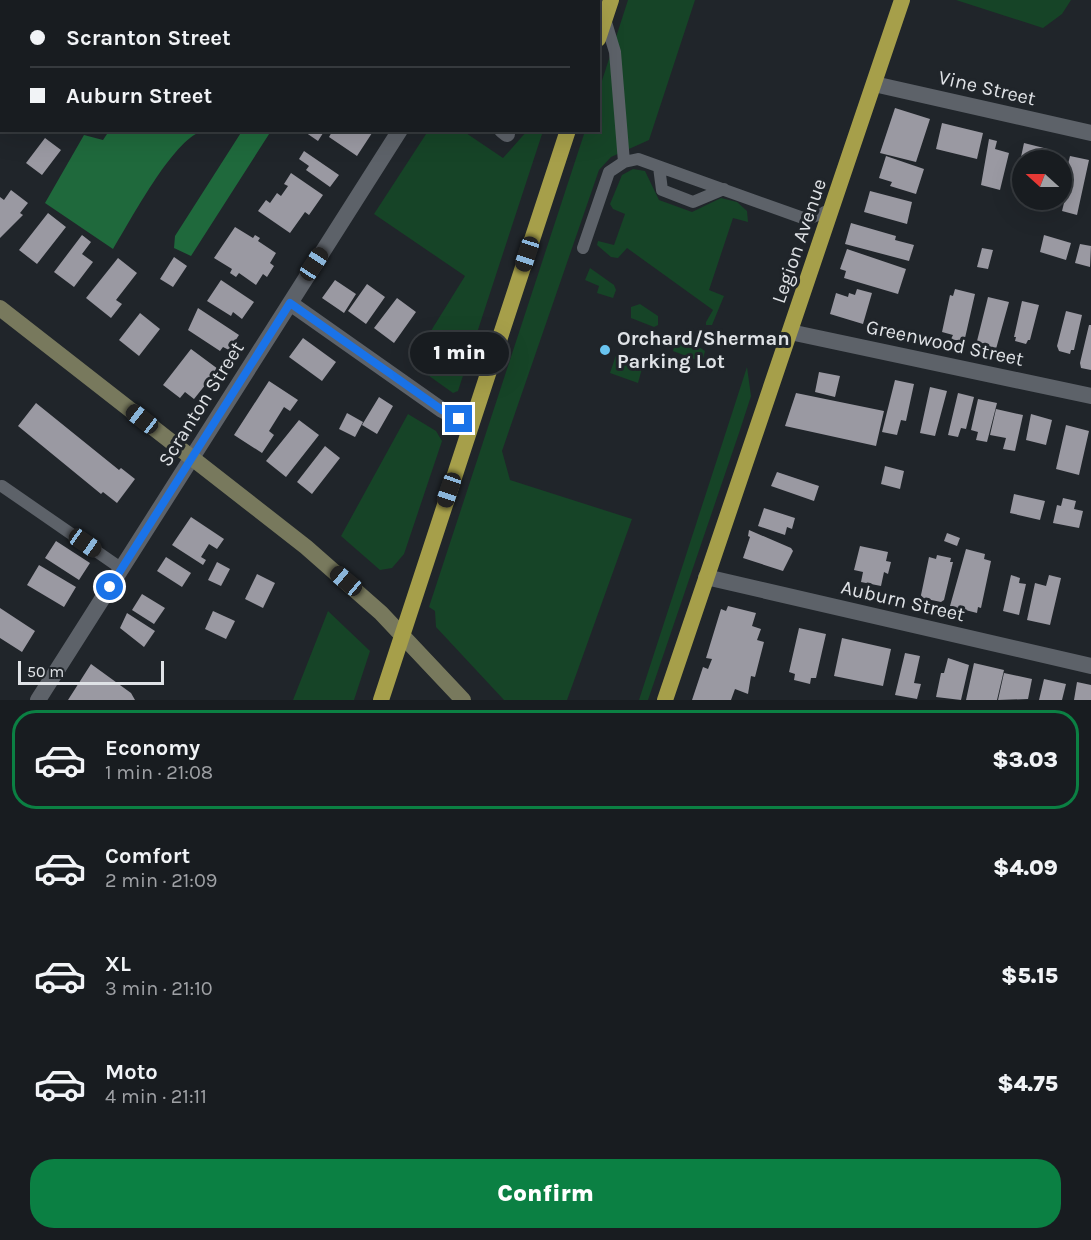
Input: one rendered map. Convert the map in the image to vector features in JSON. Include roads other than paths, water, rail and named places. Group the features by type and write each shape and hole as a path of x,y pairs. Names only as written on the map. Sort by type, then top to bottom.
{"highway":[{"path":"600,33 611,0"},
{"name":"Legion Avenue","path":"665,700 902,0"},
{"path":"381,700 567,132"}],"main road":[{"path":"0,308 306,547 402,634 463,700"}],"street":[{"name":"Vine Street","path":"874,84 1091,133"},
{"name":"Scranton Street","path":"38,700 399,132"},
{"path":"290,303 442,410 471,425"},
{"name":"Greenwood Street","path":"790,332 1091,396"},
{"name":"Auburn Street","path":"706,577 1091,666"}],"lane":[{"path":"605,19 615,52 624,162"},
{"path":"583,248 609,172 624,162 638,159 768,207 808,219 832,209"},
{"path":"659,167 662,190 693,202 724,189"},
{"path":"2,486 122,568"}],"place":[{"name":"Orchard/Sherman Parking Lot","path":"605,350"}]}
